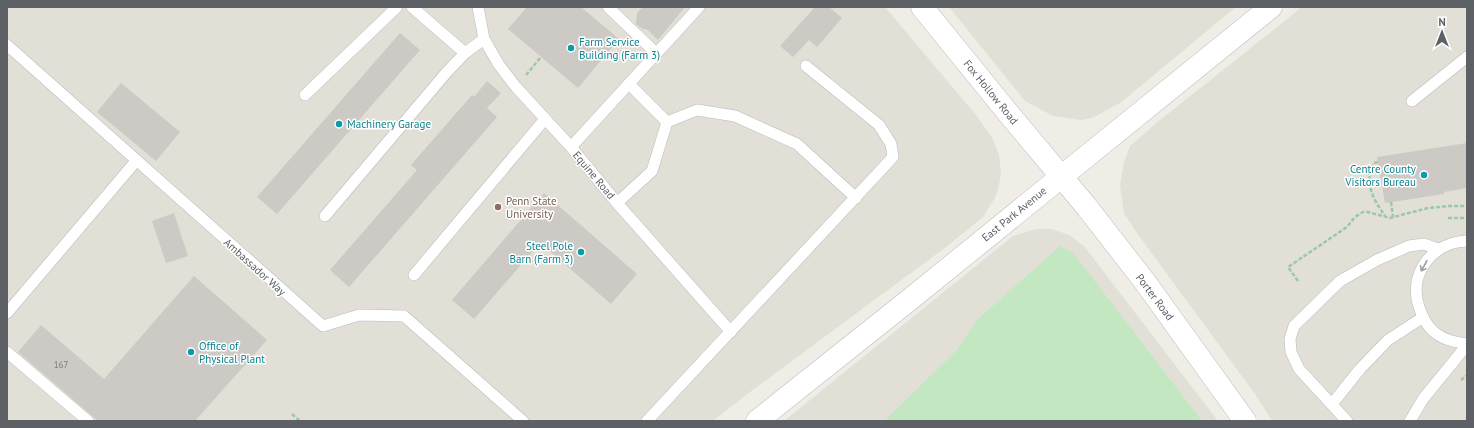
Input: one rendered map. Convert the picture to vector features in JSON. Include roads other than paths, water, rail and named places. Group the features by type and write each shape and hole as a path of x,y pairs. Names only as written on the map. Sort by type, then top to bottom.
{"main road":[{"name":"Fox Hollow Road","path":"922,7 1061,176"},
{"name":"East Park Avenue","path":"757,421 908,301 1271,7"},
{"name":"Porter Road","path":"1061,176 1145,282 1246,421"}],"lane":[{"path":"304,95 397,7"},
{"path":"412,7 465,53"},
{"name":"Equine Road","path":"478,7 484,39 499,65 516,87 571,147 731,332"},
{"path":"608,7 656,53"},
{"path":"571,147 699,7"},
{"path":"325,216 446,73 465,53 484,39"},
{"name":"Ambassador Way","path":"7,45 323,326 359,315 404,316 524,421"},
{"path":"1412,101 1467,57"},
{"path":"647,421 893,158 891,144 879,124 806,66"},
{"path":"629,84 666,122"},
{"path":"666,122 696,110 735,116 797,144 856,198"},
{"path":"414,275 545,119"},
{"path":"618,203 652,170 666,122"},
{"path":"7,313 136,161"},
{"path":"1410,421 1423,399 1467,345 1450,341 1433,331 1422,318 1416,298 1417,281 1425,262 1438,249 1457,241 1467,241"},
{"path":"1347,421 1299,369 1291,352 1290,339 1294,326 1340,281 1378,260 1409,246 1424,244 1438,249"},
{"path":"1332,404 1360,369 1388,340 1422,318"},
{"path":"7,352 88,421"}],"place":[{"name":"Farm Service Building (Farm 3)","path":"571,48"},
{"name":"Machinery Garage","path":"339,124"},
{"name":"Centre County Visitors Bureau","path":"1424,175"},
{"name":"Penn State University","path":"498,207"},
{"name":"Steel Pole Barn (Farm 3)","path":"581,252"},
{"name":"Office of Physical Plant","path":"191,352"}]}
